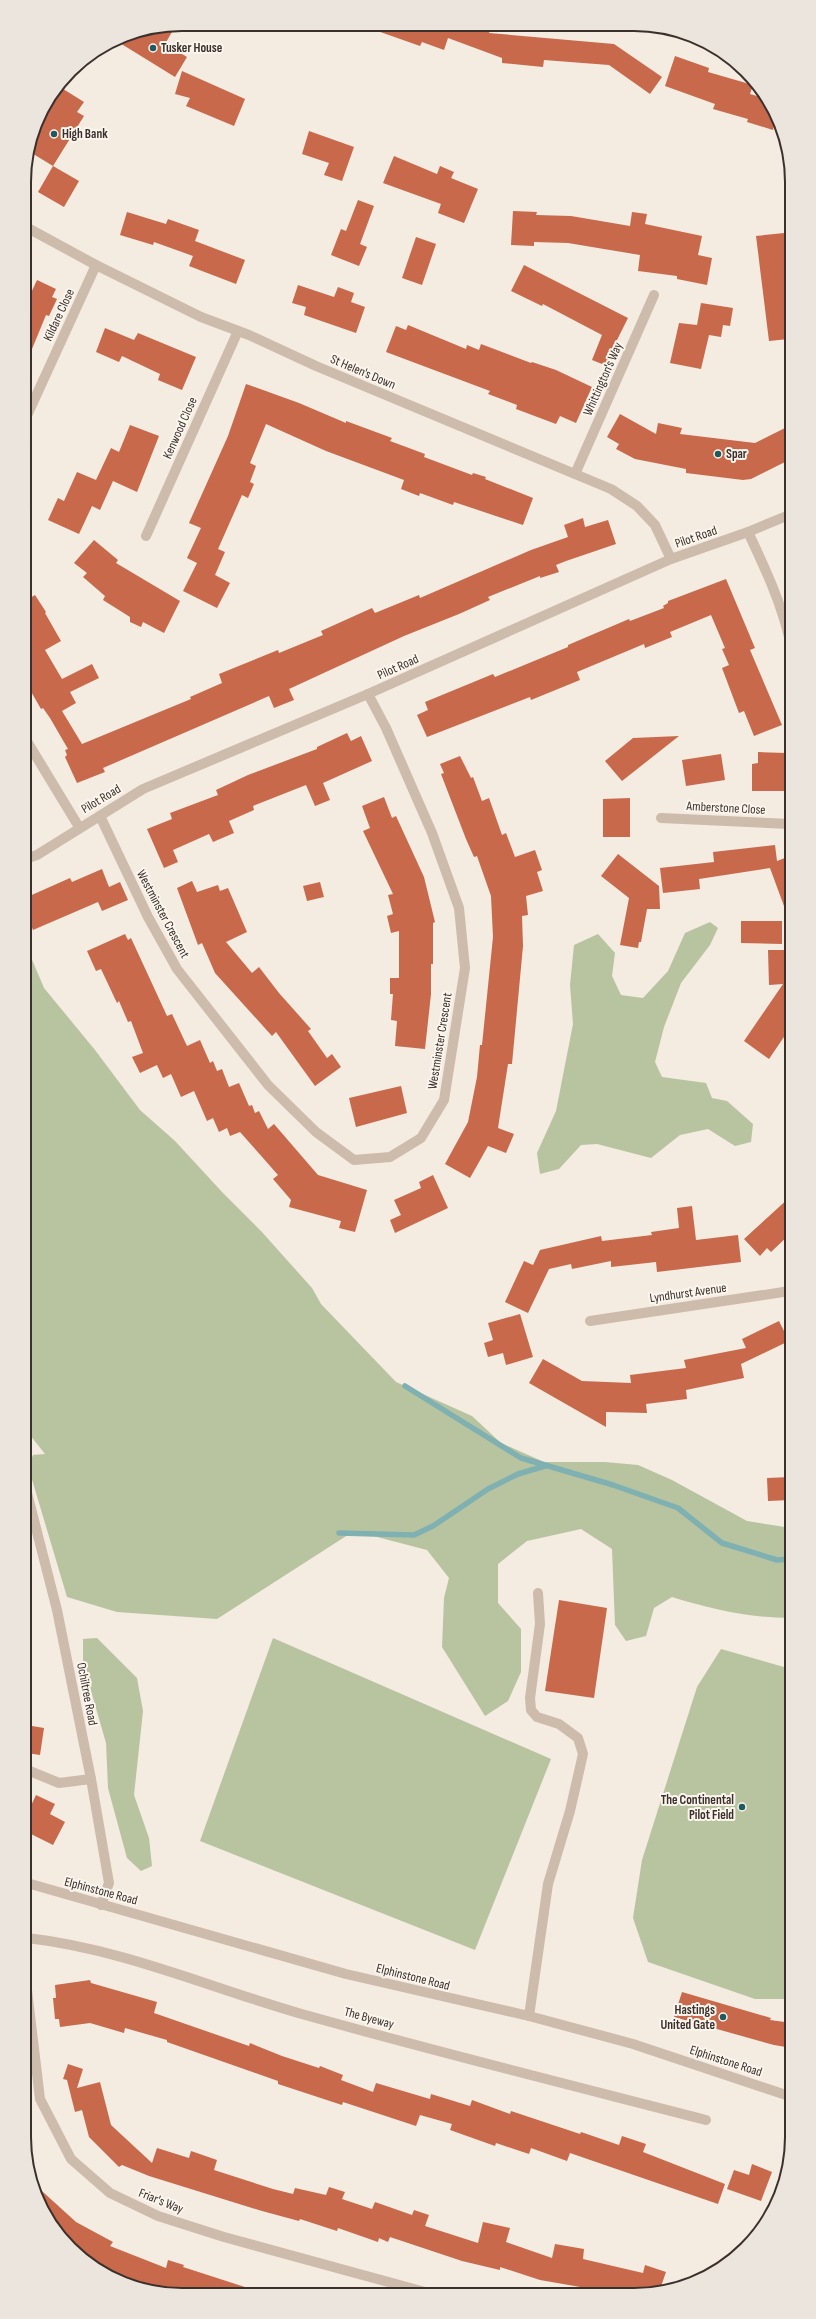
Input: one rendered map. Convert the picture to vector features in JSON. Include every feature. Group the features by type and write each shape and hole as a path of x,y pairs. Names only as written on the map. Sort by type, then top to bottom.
{"street":[{"name":"St Helen's Down","path":"31,230 96,265 201,316 249,335 329,372 611,489 637,506 655,525 671,559"},
{"name":"Kildare Close","path":"31,407 96,265"},
{"name":"Whittington's Way","path":"575,474 654,295"},
{"name":"Kenwood Close","path":"146,536 238,331"},
{"name":"Pilot Road","path":"31,857 37,855 79,827 100,816 143,789 368,694 671,559 748,532 785,517"},
{"path":"748,532 772,585 785,619"},
{"name":"Westminster Crescent","path":"100,816 148,917 177,969 268,1085 316,1132 354,1160 390,1157 421,1138 444,1100 465,968 459,908 432,833 386,728 368,694"},
{"path":"31,748 79,827"},
{"name":"Amberstone Close","path":"661,818 785,824"},
{"name":"Lyndhurst Avenue","path":"590,1321 785,1292"},
{"name":"Ochiltree Road","path":"31,1509 57,1610 110,1883 101,1905"},
{"path":"529,2016 548,1884 570,1811 583,1754 578,1738 558,1724 537,1717 530,1710 530,1698 540,1624 538,1593"},
{"path":"31,1772 59,1783 91,1779"},
{"name":"Elphinstone Road","path":"31,1884 346,1974 529,2016 633,2044 785,2095"},
{"name":"The Byeway","path":"31,1938 49,1940 156,1966 307,2016 706,2120"},
{"name":"Friar's Way","path":"31,2024 40,2099 71,2159 110,2193 158,2216 239,2242 410,2288"}],"green space":[{"path":"710,922 718,928 710,945 681,983 664,1027 655,1062 662,1077 706,1083 712,1098 727,1101 753,1124 751,1142 735,1146 708,1129 680,1135 651,1158 597,1144 581,1145 559,1169 540,1174 537,1153 556,1111 573,1024 570,985 574,945 598,934 615,953 612,976 621,995 643,998 668,971 685,933"},
{"path":"31,957 44,988 95,1050 140,1110 175,1141 223,1193 261,1231 312,1288 321,1304 396,1382 472,1416 501,1443 544,1462 605,1462 638,1465 672,1480 747,1521 785,1527 785,1618 746,1615 672,1597 654,1608 646,1636 626,1641 615,1625 612,1549 581,1529 527,1541 498,1564 498,1603 521,1629 521,1672 508,1701 485,1716 442,1647 444,1598 449,1578 427,1550 354,1531 217,1619 117,1612 67,1597 31,1476 31,1459 33,1455 45,1454 31,1436"},
{"path":"97,1638 137,1678 143,1711 134,1795 149,1838 152,1866 141,1871 127,1858 108,1788 106,1743 83,1663 83,1639"},
{"path":"273,1638 551,1759 475,1950 200,1841"},
{"name":"The Continental Pilot Field","path":"721,1649 785,1667 785,1999 755,1999 648,1962 633,1918 642,1860 697,1687"}],"building":[{"name":"Tusker House","path":"173,31 165,44 187,57 175,77 121,44 143,36"},
{"path":"378,31 490,31 489,33 614,44 662,77 650,94 609,65 544,60 543,67 502,63 502,58 448,38 444,50 422,42 420,46"},
{"path":"675,56 709,68 708,72 749,84 752,88 750,94 760,98 774,124 773,130 747,122 748,119 713,109 715,104 665,86"},
{"path":"182,71 245,99 234,126 186,106 190,98 175,94"},
{"name":"High Bank","path":"63,89 84,102 77,112 84,116 53,166 34,154 42,124 51,106"},
{"path":"309,131 354,147 342,181 324,175 329,163 302,154"},
{"path":"394,156 437,174 440,166 454,172 451,178 478,189 464,223 438,213 441,204 383,183"},
{"path":"53,166 79,181 64,207 38,192"},
{"path":"358,200 374,206 360,244 367,247 359,266 331,255 341,229 346,231"},
{"path":"513,211 537,212 536,215 571,216 630,226 632,212 647,214 645,224 702,236 698,255 712,258 707,285 677,279 677,276 638,271 640,255 568,243 534,242 534,246 511,245"},
{"path":"127,212 166,224 168,219 199,230 195,241 245,260 236,284 189,266 193,256 154,242 153,245 120,235"},
{"path":"784,233 785,339 769,341 756,236"},
{"path":"416,237 436,244 422,285 402,278"},
{"path":"524,265 628,318 613,348 607,366 592,360 602,335 543,304 542,306 511,291"},
{"path":"37,280 56,289 52,297 57,299 49,316 46,315 31,351 31,293"},
{"path":"298,285 334,297 338,287 354,293 351,302 365,307 356,333 304,315 306,307 292,303"},
{"path":"701,303 733,308 730,326 723,325 721,337 709,335 701,369 670,363 679,323 697,325"},
{"path":"408,325 466,349 467,345 479,350 481,344 531,363 532,362 556,370 592,387 576,423 560,416 556,424 516,409 517,405 488,394 490,391 386,352 396,326 406,330"},
{"path":"105,328 134,340 138,333 196,357 182,390 158,380 160,374 122,356 119,362 96,352"},
{"path":"246,384 299,403 346,423 346,421 392,438 390,441 425,454 424,457 472,475 473,473 486,477 485,479 533,498 523,525 454,502 453,505 420,493 419,496 401,489 404,480 326,451 266,424 250,463 256,466 250,482 254,484 248,498 242,495 218,549 225,552 215,575 230,583 217,608 183,591 197,563 187,558 201,528 189,523 228,436"},
{"path":"620,414 656,434 658,423 682,428 680,434 755,443 785,428 785,462 751,479 743,480 686,473 686,469 635,459 616,449 619,444 607,437"},
{"path":"130,425 159,436 137,492 113,481 100,510 92,506 79,534 48,520 58,498 64,501 77,472 96,480 111,448 119,452"},
{"path":"583,518 585,527 608,520 616,544 556,565 559,572 540,578 540,576 488,597 490,600 404,636 289,689 294,700 274,708 269,696 103,768 105,772 77,783 65,757 67,755 65,750 68,749 50,718 43,708 41,709 31,692 31,597 35,595 46,612 45,613 61,641 45,650 62,679 92,664 99,678 70,692 76,703 62,711 82,744 191,699 190,697 222,683 219,674 278,650 279,653 323,635 321,631 372,608 375,613 419,595 420,598 531,550 568,537 564,525"},
{"path":"94,540 118,560 116,563 180,601 164,633 143,622 141,627 130,622 130,617 103,600 105,596 83,577 87,573 74,563"},
{"path":"726,579 755,648 750,650 782,725 754,736 744,711 739,713 722,668 729,665 722,649 725,648 711,615 670,632 672,637 645,648 644,644 577,672 580,680 531,700 530,697 427,737 417,715 428,710 425,702 493,674 495,677 568,647 568,645 629,619 630,621 664,608 663,606 668,603 668,601"},
{"path":"347,733 351,741 361,736 372,761 323,783 330,800 315,806 306,785 253,806 254,810 229,821 234,833 213,842 209,834 173,850 178,862 164,868 147,829 172,819 170,813 218,795 216,790 248,775 317,749 317,747"},
{"path":"679,736 622,781 605,761 633,738"},
{"path":"758,752 785,753 785,791 752,791 752,764 758,763"},
{"path":"721,754 725,780 686,786 682,760"},
{"path":"460,756 471,778 473,777 482,801 489,798 502,835 506,833 515,857 535,850 542,870 537,872 543,891 526,896 528,915 522,916 523,946 512,1064 508,1064 498,1128 514,1134 506,1153 488,1146 470,1178 445,1164 468,1122 477,1077 480,1045 482,1045 493,937 491,896 477,856 474,857 466,839 441,774 444,773 440,764"},
{"path":"384,797 392,818 396,816 424,877 435,922 433,923 433,964 431,964 431,994 425,1049 395,1046 397,1021 391,1020 393,994 390,994 390,978 399,978 399,931 391,933 387,916 393,914 388,895 393,894 363,831 370,828 362,806"},
{"path":"630,798 630,837 603,837 603,799"},
{"path":"775,845 777,861 785,858 785,909 770,868 699,879 700,889 663,893 660,868 714,862 713,852"},
{"path":"618,854 659,886 660,909 647,909 641,942 639,942 638,948 620,945 629,898 601,876"},
{"path":"102,869 109,887 120,882 128,900 102,911 98,902 33,930 31,926 31,895 70,878 72,882"},
{"path":"192,881 197,892 218,885 220,891 228,888 247,932 226,942 252,973 259,967 279,993 311,1029 308,1031 327,1058 332,1054 341,1067 315,1086 276,1032 272,1036 215,973 202,943 198,945 177,888"},
{"path":"320,882 324,897 307,901 303,886"},
{"path":"741,921 782,921 782,944 741,943"},
{"path":"125,934 128,940 131,938 167,1016 172,1014 187,1046 200,1040 210,1063 213,1061 217,1071 222,1069 229,1087 239,1083 249,1106 252,1105 255,1113 259,1111 268,1129 274,1124 318,1175 367,1190 355,1232 339,1228 341,1221 289,1207 291,1200 273,1179 278,1175 240,1132 230,1136 227,1128 219,1132 213,1118 207,1121 194,1091 181,1097 171,1074 163,1078 157,1065 140,1073 132,1057 143,1053 131,1021 128,1022 119,1001 117,1003 101,969 96,971 87,951"},
{"path":"768,950 785,950 785,1035 769,1059 744,1041 783,984 769,985"},
{"path":"401,1086 407,1113 356,1127 349,1098"},
{"path":"433,1175 448,1208 395,1233 390,1220 401,1215 394,1200 421,1188 419,1182"},
{"path":"785,1202 785,1239 771,1252 767,1248 760,1256 744,1239"},
{"path":"692,1206 696,1240 738,1235 741,1262 657,1272 656,1262 611,1267 611,1261 572,1269 571,1264 549,1269 528,1313 505,1302 524,1261 533,1265 540,1250 601,1236 602,1241 652,1235 651,1232 679,1228 677,1208"},
{"path":"520,1314 533,1357 506,1365 503,1353 488,1357 484,1343 493,1340 488,1323"},
{"path":"779,1321 785,1333 785,1343 741,1364 744,1378 686,1390 687,1399 646,1404 647,1413 606,1412 606,1427 529,1383 543,1359 582,1381 631,1383 630,1375 686,1368 684,1360 746,1348 742,1339"},
{"path":"785,1477 785,1500 768,1501 767,1478"},
{"path":"559,1600 607,1608 594,1698 545,1691"},
{"path":"31,1726 44,1728 40,1755 31,1754"},
{"path":"36,1795 55,1804 50,1814 65,1822 53,1845 31,1834 31,1806"},
{"path":"90,1980 91,1983 157,2002 154,2013 249,2046 250,2043 282,2056 319,2068 320,2066 343,2075 341,2080 373,2092 376,2083 430,2099 431,2094 470,2106 472,2100 510,2114 511,2111 580,2134 581,2132 619,2145 622,2136 646,2144 643,2152 725,2184 718,2204 570,2153 567,2161 531,2148 529,2154 496,2143 495,2146 450,2130 452,2124 420,2115 416,2126 343,2102 342,2105 278,2084 278,2081 167,2042 167,2040 125,2028 124,2033 90,2023 60,2027 59,2019 55,2019 53,1998 56,1998 55,1985"},
{"name":"Hastings United Gate","path":"682,1992 771,2018 770,2020 785,2022 785,2047 774,2045 674,2017"},
{"path":"68,2064 83,2069 77,2088 100,2082 111,2125 152,2163 157,2148 189,2158 191,2151 217,2160 214,2170 273,2189 293,2194 295,2188 326,2195 329,2187 345,2192 342,2199 372,2209 375,2202 412,2215 414,2210 429,2215 425,2226 478,2243 483,2222 510,2228 506,2242 552,2258 555,2244 584,2249 583,2259 643,2273 645,2265 666,2272 661,2286 644,2288 586,2288 540,2280 500,2267 500,2270 462,2261 390,2237 388,2242 379,2238 378,2242 338,2228 337,2231 300,2219 299,2221 149,2176 122,2165 119,2167 89,2137 82,2110 75,2112 67,2080 63,2079"},
{"path":"752,2164 772,2172 761,2201 727,2189 734,2170 749,2175"},
{"path":"40,2189 76,2222 113,2242 110,2246 166,2268 168,2260 184,2265 183,2267 248,2288 172,2288 143,2283 124,2277 98,2263 82,2251 68,2237 51,2213"}],"waterway":[{"path":"405,1386 521,1458 613,1485 678,1508 722,1543 777,1560 785,1559"},
{"path":"339,1533 414,1535 433,1526 488,1489 518,1474 545,1466"}],"place":[{"name":"Tusker House","path":"153,48"},
{"name":"High Bank","path":"54,134"},
{"name":"Spar","path":"718,454"},
{"name":"The Continental Pilot Field","path":"742,1807"},
{"name":"Hastings United Gate","path":"723,2017"}]}
